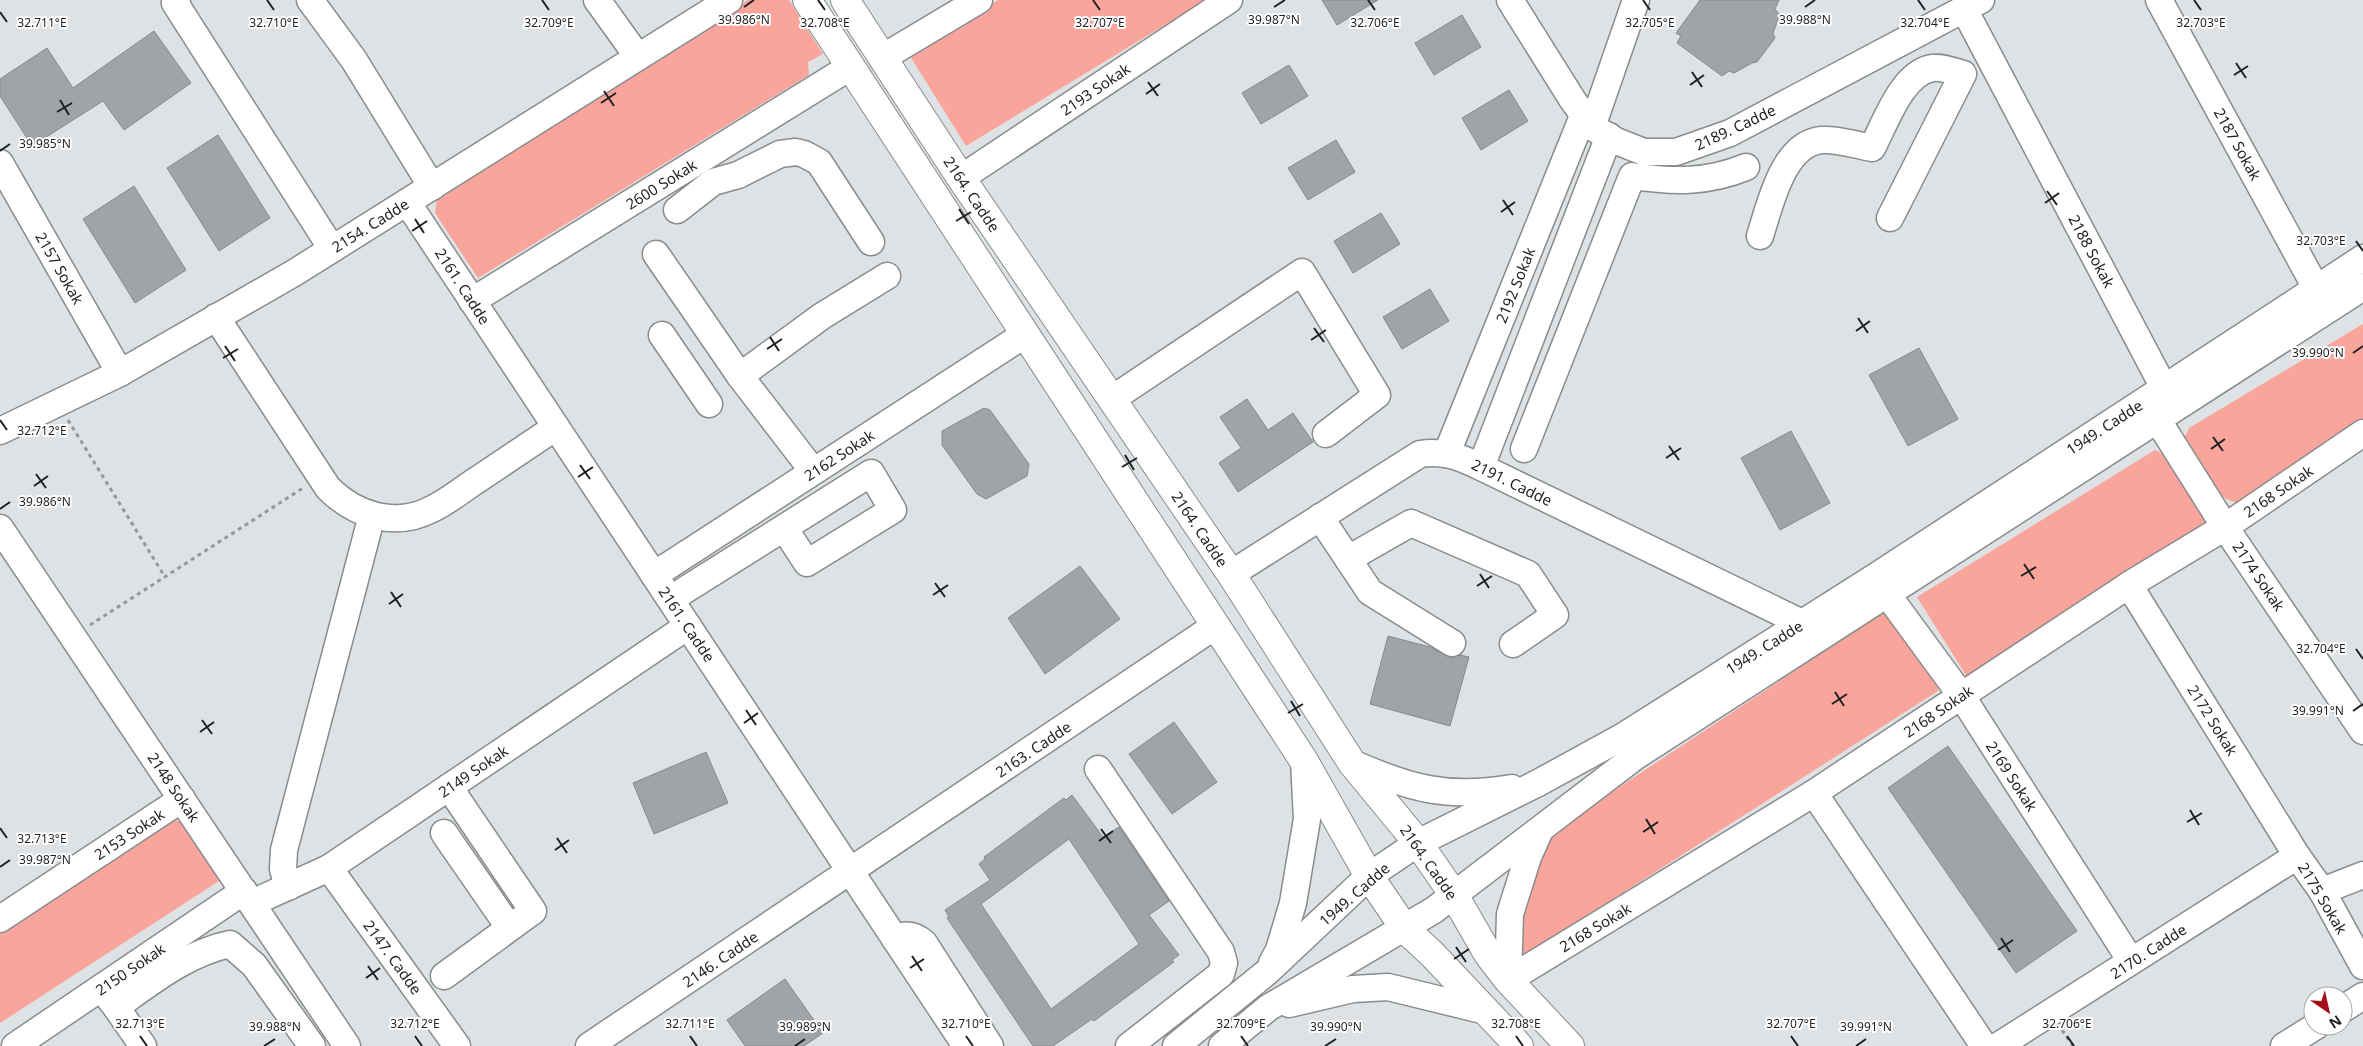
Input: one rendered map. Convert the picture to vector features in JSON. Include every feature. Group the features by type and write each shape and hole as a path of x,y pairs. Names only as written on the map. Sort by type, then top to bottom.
{"main road":[{"path":"807,0 1304,761 1369,876 1405,929 1432,954 1519,1046"},
{"name":"2164. Cadde","path":"845,0 961,178 1231,574 1352,763 1418,842 1454,895 1470,925 1508,980 1570,1046"}],"street":[{"path":"177,0 175,3 332,249"},
{"path":"310,0 354,60 432,187"},
{"path":"597,0 638,57"},
{"name":"2154. Cadde","path":"0,431 120,373 332,249 729,0"},
{"path":"882,58 978,0"},
{"name":"2193 Sokak","path":"961,178 1229,0"},
{"path":"1510,0 1595,127"},
{"name":"2192 Sokak","path":"1481,467 1636,0"},
{"name":"2187 Sokak","path":"2159,0 2316,288"},
{"name":"2189. Cadde","path":"1595,127 1644,152 1676,152 1730,132 1972,4"},
{"name":"2188 Sokak","path":"1972,4 2164,388"},
{"name":"2600 Sokak","path":"472,301 706,172 850,67"},
{"path":"1760,236 1778,183 1794,154 1811,143 1831,140 1872,148 1904,87 1916,74 1932,68 1963,74 1890,218"},
{"name":"2192 Sokak","path":"1447,453 1595,127"},
{"path":"1730,132 1746,167 1778,183"},
{"path":"677,210 706,172 738,175 780,154 796,152 819,162 871,242"},
{"name":"2157 Sokak","path":"0,163 120,373"},
{"path":"1524,449 1632,176 1662,180 1702,180 1746,167"},
{"name":"2161. Cadde","path":"407,202 966,1046"},
{"path":"656,254 740,376 813,471"},
{"name":"1949. Cadde","path":"1176,1046 1267,972 1369,876 1418,842 1538,783 1622,737 1802,623 2363,258"},
{"path":"1112,399 1302,272 1378,395 1326,434"},
{"path":"740,376 822,316 887,276"},
{"name":"1949. Cadde","path":"1222,1046 1268,1008 1405,929 1454,895 1636,756 2363,286"},
{"path":"216,317 320,476 337,497 354,508 372,516 403,518 433,508 556,427"},
{"path":"662,335 709,404"},
{"name":"2162 Sokak","path":"654,575 1024,335"},
{"path":"686,370 720,347"},
{"name":"2174 Sokak","path":"2157,419 2225,526 2363,731"},
{"name":"2168 Sokak","path":"1508,980 1814,793 2129,585 2225,526 2363,433"},
{"name":"2191. Cadde","path":"1231,574 1420,454 1433,452 1447,453 1481,467 1802,623"},
{"path":"288,887 283,869 284,850 372,516"},
{"path":"1320,517 1370,592 1452,643"},
{"path":"1348,559 1411,523 1528,574 1555,615 1513,644"},
{"name":"2148 Sokak","path":"0,528 347,1046"},
{"path":"670,600 784,528"},
{"name":"2172 Sokak","path":"2129,585 2297,856"},
{"name":"2169 Sokak","path":"1887,594 1961,695 2131,962"},
{"name":"2149 Sokak","path":"248,897 288,887 329,868 688,626"},
{"name":"2163. Cadde","path":"850,871 1215,626"},
{"path":"1267,972 1279,950 1293,903 1307,819 1304,761"},
{"path":"1352,763 1386,778 1437,792 1484,792 1538,783"},
{"path":"1098,769 1221,952 1224,963 1221,974 1129,1046"},
{"path":"444,976 533,911 449,787"},
{"path":"1814,793 1984,1046"},
{"name":"2153 Sokak","path":"0,919 182,799"},
{"path":"1508,980 1510,914 1528,856 1541,827"},
{"path":"444,833 509,927"},
{"name":"2175 Sokak","path":"2297,856 2322,891 2363,966"},
{"name":"2170. Cadde","path":"1998,1046 2297,856"},
{"name":"2147. Cadde","path":"329,868 458,1046"},
{"name":"2146. Cadde","path":"589,1046 850,871"},
{"path":"2322,891 2363,875"},
{"name":"2150 Sokak","path":"15,1046 108,998 248,897"},
{"path":"895,939 907,935 919,938 924,943 990,1046"},
{"path":"143,1046 108,998 162,974 209,948 230,944 254,964 312,1046"},
{"path":"1221,974 1239,995"},
{"path":"1268,1008 1353,989 1388,987 1486,1011"},
{"path":"2284,1046 2303,1034"}],"path":[{"path":"57,403 165,576"},
{"path":"73,636 320,476"}],"shaded area":[{"path":"748,0 789,0 823,54 808,62 809,75 478,278 435,213 437,199"},
{"path":"998,0 1206,0 966,146 910,56"},
{"path":"2363,324 2363,421 2239,504 2217,495 2183,441 2189,428"},
{"path":"2155,450 2163,454 2209,523 1967,677 1917,597"},
{"path":"1893,606 1938,673 1938,691 1521,958 1522,930 1533,873 1545,848 1562,828 1574,817"},
{"path":"165,817 187,824 219,881 0,1023 0,926"}],"building":[{"path":"1322,0 1378,0 1337,25"},
{"path":"1700,0 1779,0 1775,9 1780,15 1773,33 1775,38 1757,62 1734,73 1729,71 1722,76 1677,43 1681,36 1676,33"},
{"path":"1462,15 1481,47 1434,75 1415,43"},
{"path":"154,31 191,83 124,130 103,101 32,146 0,96 0,79 47,48 73,88"},
{"path":"1289,65 1308,96 1261,124 1242,93"},
{"path":"1509,90 1528,121 1481,150 1462,118"},
{"path":"218,135 270,218 219,251 167,168"},
{"path":"1336,140 1355,172 1308,200 1288,168"},
{"path":"134,186 186,270 135,303 83,219"},
{"path":"1381,213 1400,244 1353,273 1334,241"},
{"path":"1430,289 1449,321 1402,349 1383,317"},
{"path":"1919,348 1958,419 1908,446 1869,375"},
{"path":"1247,399 1268,430 1293,413 1313,442 1238,492 1219,463 1241,448 1220,417"},
{"path":"984,408 990,410 1029,464 1027,476 986,499 977,494 942,445 942,431"},
{"path":"1791,431 1830,503 1780,530 1741,458"},
{"path":"1080,566 1120,619 1045,674 1008,618"},
{"path":"1388,636 1430,647 1451,658 1460,655 1469,657 1450,726 1370,704"},
{"path":"1174,722 1217,782 1172,814 1129,754"},
{"path":"1948,746 2077,931 2016,973 1888,788"},
{"path":"706,752 728,803 654,834 633,783"},
{"path":"1072,795 1103,837 1119,827 1169,901 1149,915 1179,955 1172,960 1174,962 1094,1021 1092,1019 1053,1046 1033,1046 947,918 949,917 945,910 990,880 979,864 985,859 984,857 1064,798 1066,800","holes":["1069,839 1139,944 1051,1009 981,904"]},
{"path":"785,979 823,1033 804,1046 745,1046 727,1020"}]}
